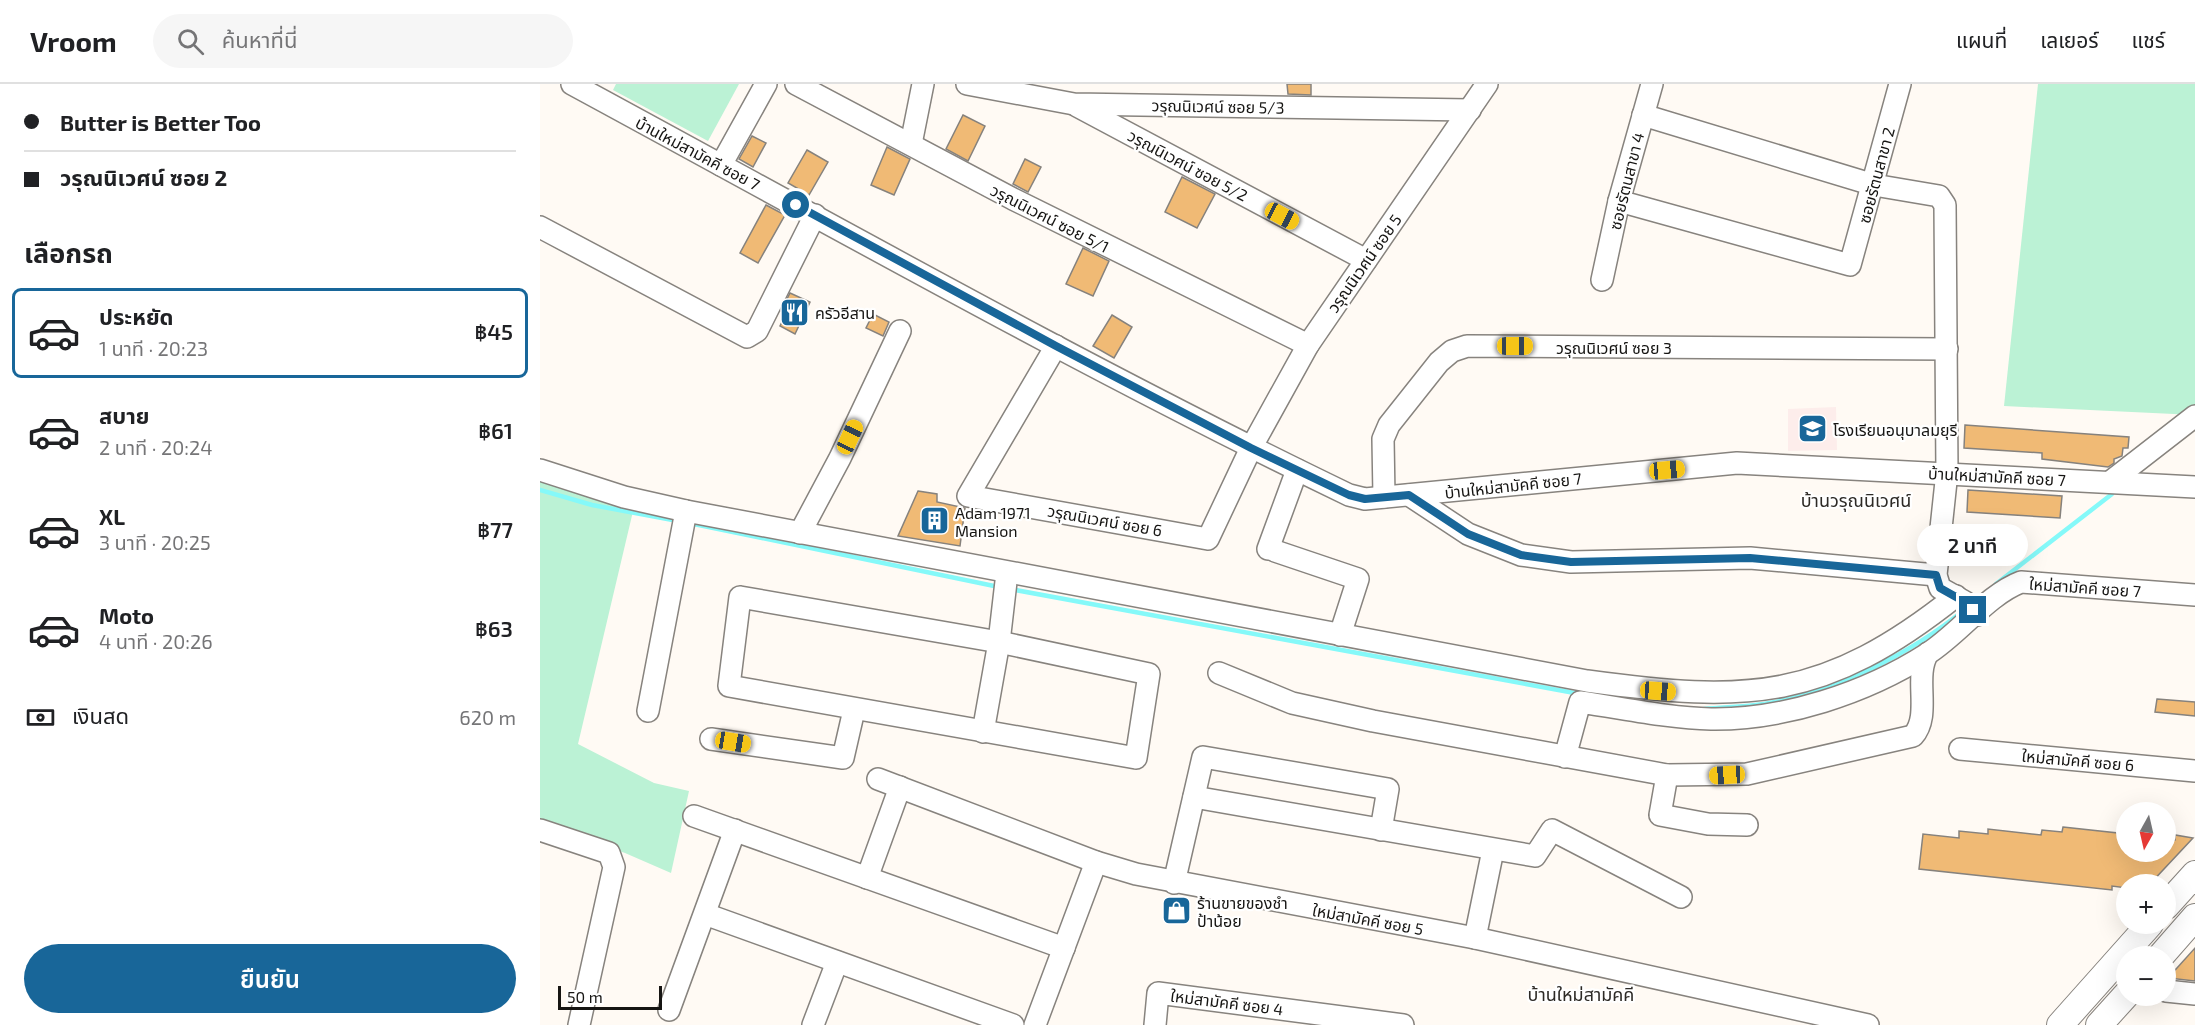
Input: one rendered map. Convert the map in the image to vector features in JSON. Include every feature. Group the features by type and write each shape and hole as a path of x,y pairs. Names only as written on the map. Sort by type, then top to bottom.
{"main road":[{"path":"2176,895 2195,874"},
{"path":"2170,946 2195,917"},
{"path":"2060,1025 2141,934"},
{"path":"2099,1025 2116,1006"}],"street":[{"path":"721,165 766,84"},
{"name":"วรุณนิเวศน์ ซอย 5/1","path":"796,84 1024,205 1308,345"},
{"path":"911,144 923,84"},
{"name":"วรุณนิเวศน์ ซอย 5/3","path":"967,84 1074,104 1470,110"},
{"name":"วรุณนิเวศน์ ซอย 5","path":"1251,448 1308,345 1487,84"},
{"name":"ซอยรัตนสาขา 4","path":"1602,280 1619,201 1652,84"},
{"name":"ซอยรัตนสาขา 2","path":"1619,201 1850,265 1874,185 1900,84"},
{"name":"บ้านใหม่สามัคคี ซอย 7","path":"583,87 721,165 1056,346 1251,448 1349,495 1365,499 1737,463 1947,472 2195,487"},
{"name":"วรุณนิเวศน์ ซอย 5/2","path":"1074,104 1366,260"},
{"path":"1643,115 1874,185 1940,196 1945,205 1947,472 1936,575 1940,588 1968,606"},
{"path":"540,227 743,336 752,337 815,216"},
{"path":"800,533 840,458 900,331"},
{"name":"วรุณนิเวศน์ ซอย 6","path":"1056,346 968,496 1208,538 1251,448"},
{"name":"วรุณนิเวศน์ ซอย 3","path":"1384,497 1383,439 1389,425 1439,362 1452,351 1467,346 1947,349"},
{"path":"2110,482 2195,416"},
{"path":"540,470 685,518 800,533 1587,681 1658,691 1740,694 1797,684 1858,661 1906,634 1968,606"},
{"path":"1297,470 1272,550 1359,579 1340,634"},
{"path":"1409,495 1468,534 1521,555 1571,562 1750,558 1936,575"},
{"path":"648,711 685,518"},
{"path":"983,732 999,642 1007,573"},
{"name":"ใหม่สามัคคี ซอย 7","path":"1565,757 1580,702 1678,717 1728,718 1758,715 1811,704 1850,691 1928,653 1968,606 2021,582 2195,595"},
{"path":"740,597 999,642 1149,674 1136,758 854,710 729,686 740,597"},
{"path":"1219,673 1292,703 1565,757 1667,775 1747,774 1908,739 1919,728 1923,667 1928,653"},
{"path":"711,739 843,758 854,710"},
{"name":"ใหม่สามัคคี ซอย 6","path":"1960,749 2195,771"},
{"path":"1174,883 1203,757 1388,789 1381,830"},
{"path":"1667,775 1660,815 1708,824 1748,825"},
{"name":"ใหม่สามัคคี ซอย 5","path":"878,780 1096,862 1174,883 1475,938 1868,1025"},
{"path":"867,878 900,787"},
{"path":"1194,797 1535,856 1552,830 1681,897"},
{"path":"694,816 1064,948"},
{"path":"540,830 609,853 614,867 579,1025"},
{"path":"669,1010 735,831"},
{"path":"1475,938 1493,850"},
{"path":"1035,1025 1096,862"},
{"path":"705,914 1013,1025"},
{"path":"813,1025 837,962"},
{"path":"2176,992 2195,994"},
{"name":"ใหม่สามัคคี ซอย 4","path":"1155,1025 1158,993 1403,1025"}],"shaded area":[{"name":"โรงเรียนอนุบาลมยุรี","path":"1836,407 1837,450 1788,451 1788,409"}],"green space":[{"path":"616,84 739,84 708,141 613,90"},
{"path":"2038,84 2195,84 2195,415 2004,406"},
{"path":"540,480 569,491 634,507 578,744 654,783 689,791 671,873 625,853 540,822"}],"building":[{"path":"1287,84 1311,84 1311,95 1288,94"},
{"path":"963,115 985,126 968,161 946,149"},
{"path":"752,136 766,143 753,167 739,159"},
{"path":"887,147 910,159 894,195 871,185"},
{"path":"807,150 828,162 809,195 788,183"},
{"path":"1025,159 1041,167 1028,192 1013,184"},
{"path":"1182,177 1215,194 1197,228 1165,212"},
{"path":"766,205 785,215 758,263 740,253"},
{"path":"1083,248 1109,261 1093,296 1066,284"},
{"name":"ครัวอีสาน","path":"790,293 810,302 795,334 780,326 786,314 781,311"},
{"path":"873,314 889,322 883,336 866,328"},
{"path":"1112,315 1132,327 1114,358 1093,346"},
{"path":"1965,425 2129,437 2128,448 2123,448 2122,456 2114,459 2114,463 2108,467 2042,459 2042,453 1964,448"},
{"path":"1968,490 2062,496 2060,518 1967,512"},
{"name":"Adam 1971 Mansion","path":"918,491 937,494 937,502 965,508 960,546 898,536"},
{"path":"2157,699 2195,702 2195,716 2155,712"},
{"path":"2063,827 2116,833 2116,862 2171,862 2159,874 2116,874 2116,887 2112,886 2112,890 1919,869 1923,834 1959,838 1959,831 1988,834 1988,829 2041,835 2042,830 2062,832"},
{"path":"2176,835 2193,838 2176,856"},
{"path":"2195,948 2195,981 2176,979 2176,969"}],"waterway":[{"path":"540,490 592,505 678,521"},
{"path":"1996,584 2112,494"},
{"path":"689,523 999,587"},
{"path":"1010,589 1580,694"},
{"path":"1704,709 1749,706 1790,699 1843,681 1896,656 1964,610"}],"place":[{"name":"ครัวอีสาน","path":"794,312"},
{"name":"โรงเรียนอนุบาลมยุรี","path":"1812,429"},
{"name":"Adam 1971 Mansion","path":"934,521"},
{"name":"ร้านขายของชำ ป้าน้อย","path":"1176,911"}],"district":[{"name":"บ้านวรุณนิเวศน์","path":"1856,500"},
{"name":"บ้านใหม่สามัคคี","path":"1581,994"}],"route":[{"path":"796,205 1056,346 1251,448 1349,495 1365,499 1409,495 1468,534 1521,555 1571,562 1750,558 1936,575 1940,588 1965,602 1973,610"}]}
